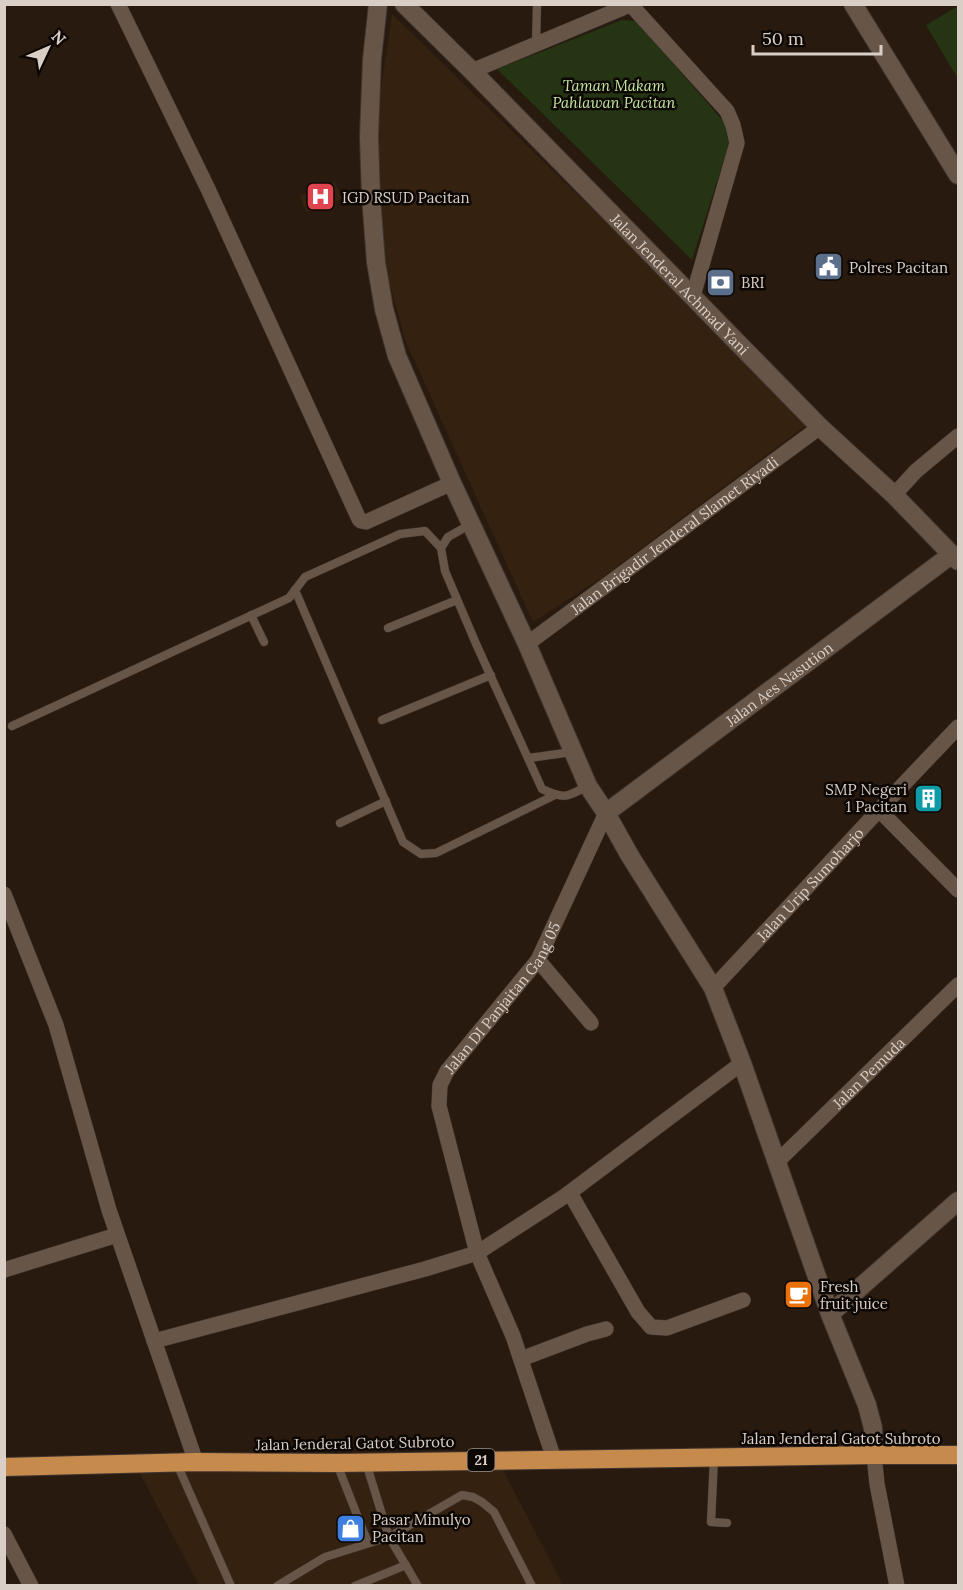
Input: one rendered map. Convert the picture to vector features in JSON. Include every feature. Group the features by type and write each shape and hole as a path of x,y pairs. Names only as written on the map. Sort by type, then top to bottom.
{"highway":[{"name":"Jalan Jenderal Gatot Subroto","path":"4,1467 176,1462 337,1463 958,1455"}],"street":[{"path":"118,4 208,189 357,516 361,521 366,522 452,483"},
{"path":"378,4 372,59 369,137 371,197 376,262 384,309 397,356 452,483 527,644 588,786 713,988 742,1063 830,1314 867,1405 873,1428 877,1484 897,1586"},
{"path":"853,4 958,174"},
{"path":"472,71 631,5 727,111 734,125 736,143 693,296"},
{"name":"Jalan Jenderal Achmad Yani","path":"411,7 820,427 894,495 955,558"},
{"name":"Jalan Brigadir Jenderal Slamet Riyadi","path":"527,644 820,427"},
{"path":"894,495 916,471 958,436"},
{"name":"Jalan Aes Nasution","path":"606,813 955,558"},
{"name":"Jalan Urip Sumoharjo","path":"713,988 958,727"},
{"path":"879,810 958,890"},
{"name":"Jalan DI Panjaitan Gang 05","path":"554,1459 513,1336 477,1253 439,1106 440,1085 447,1071 538,960 606,813"},
{"path":"4,894 56,1025 117,1235 196,1462"},
{"path":"538,960 591,1023"},
{"name":"Jalan Pemuda","path":"777,1162 958,985"},
{"path":"154,1341 477,1253 570,1192 742,1063"},
{"path":"570,1192 638,1312 651,1326 667,1328 743,1300"},
{"path":"830,1314 958,1201"},
{"path":"4,1270 117,1235"},
{"path":"520,1359 586,1334 606,1329"},
{"path":"4,1534 31,1586"}],"lane":[{"path":"536,44 537,4"},
{"path":"441,548 448,537 471,524"},
{"path":"12,726 289,598 305,578 400,534 425,531 441,548 445,571 457,600 542,789 555,795 569,797 588,786"},
{"path":"295,590 403,842 421,854 436,853 555,795"},
{"path":"388,628 457,600"},
{"path":"251,615 264,642"},
{"path":"382,720 490,675"},
{"path":"529,758 573,752"},
{"path":"340,823 386,801"},
{"path":"714,1457 711,1522 727,1523"},
{"path":"176,1462 231,1586"},
{"path":"366,1462 389,1536 418,1586"},
{"path":"337,1463 368,1543"},
{"path":"277,1586 325,1557 389,1536 462,1495 473,1497 494,1512 532,1586"},
{"path":"355,1586 406,1565"}],"shaded area":[{"path":"392,14 811,422 603,577 533,622 405,340 379,243 374,137"},
{"name":"IGD RSUD Pacitan","path":"335,182 342,199 306,212 300,196"},
{"name":"Pasar Minulyo Pacitan","path":"138,1470 503,1470 563,1585 199,1585"}],"green space":[{"path":"958,6 958,79 926,25"},
{"name":"Taman Makam Pahlawan Pacitan","path":"622,20 636,21 725,123 729,144 692,260 497,69"}],"place":[{"name":"IGD RSUD Pacitan","path":"321,197"},
{"name":"Polres Pacitan","path":"828,267"},
{"name":"BRI","path":"720,282"},
{"name":"SMP Negeri 1 Pacitan","path":"928,798"},
{"name":"Fresh fruit juice","path":"799,1295"},
{"name":"Pasar Minulyo Pacitan","path":"351,1528"}]}
